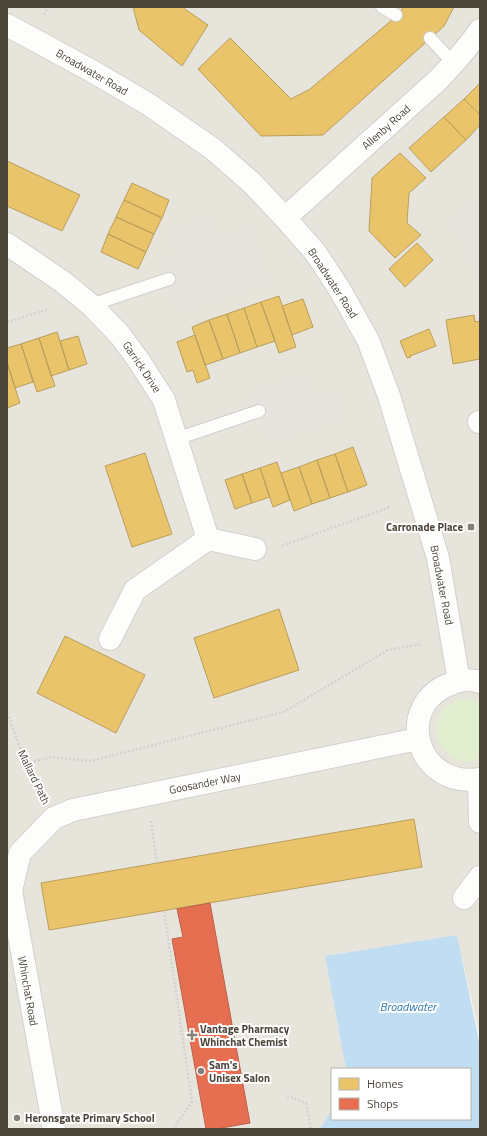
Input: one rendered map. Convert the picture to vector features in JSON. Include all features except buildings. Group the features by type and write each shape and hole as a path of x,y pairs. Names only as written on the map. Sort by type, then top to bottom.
{"street":[{"name":"Broadwater Road","path":"7,24 84,66 148,104 207,144 252,183 285,218 315,252 340,290 368,340 389,396 438,558 470,681 444,686 432,695 423,708 418,723 418,739 424,754 434,767 447,776 463,780 480,779 480,822"},
{"name":"Allenby Road","path":"285,218 438,80 471,44 480,30"},
{"name":"Garrick Drive","path":"7,244 62,282 91,305 120,335 139,361 164,400 208,539"},
{"path":"110,639 135,590 208,539 255,549"},
{"name":"Goosander Way","path":"13,852 54,818 73,810 418,739"},
{"name":"Whinchat Road","path":"13,852 11,891 54,1129"},
{"path":"464,898 480,876"}],"lane":[{"path":"382,7 396,15"},
{"path":"430,38 454,64"},
{"path":"91,305 169,279"},
{"path":"176,439 259,411"}],"path":[{"path":"7,322 49,309"},
{"path":"255,549 270,550 390,507"},
{"path":"26,763 52,757 90,761 284,712 388,650 422,644"},
{"name":"Mallard Path","path":"7,713 26,763 54,818"},
{"path":"147,794 157,863"},
{"path":"164,911 192,1102 175,1126 175,1129"},
{"path":"287,1096 306,1103 311,1129"}],"shaded area":[{"path":"7,7 480,7 480,1036 457,935 325,956 346,1068 331,1068 331,1112 320,1129 7,1129"},
{"path":"480,199 480,278 474,279 469,240 453,223"},
{"path":"207,219 214,242 250,230 267,281 180,310 163,261 180,255 172,231"},
{"path":"307,376 314,398 334,392 341,415 268,439 253,394"},
{"name":"Heronsgate Primary School","path":"7,1092 10,1108 24,1103 28,1129 7,1129"}],"green space":[{"path":"462,699 473,699 480,702 480,759 466,762 454,759 445,751 439,741 437,729 439,717 447,707"}],"water":[{"name":"Broadwater","path":"457,935 480,1046 480,1129 320,1129 331,1112 331,1120 471,1120 471,1068 346,1068 325,956"}],"place":[{"name":"Carronade Place","path":"471,527"},
{"name":"Vantage Pharmacy Whinchat Chemist","path":"192,1035"},
{"name":"Sam's Unisex Salon","path":"201,1071"},
{"name":"Heronsgate Primary School","path":"17,1118"}]}
